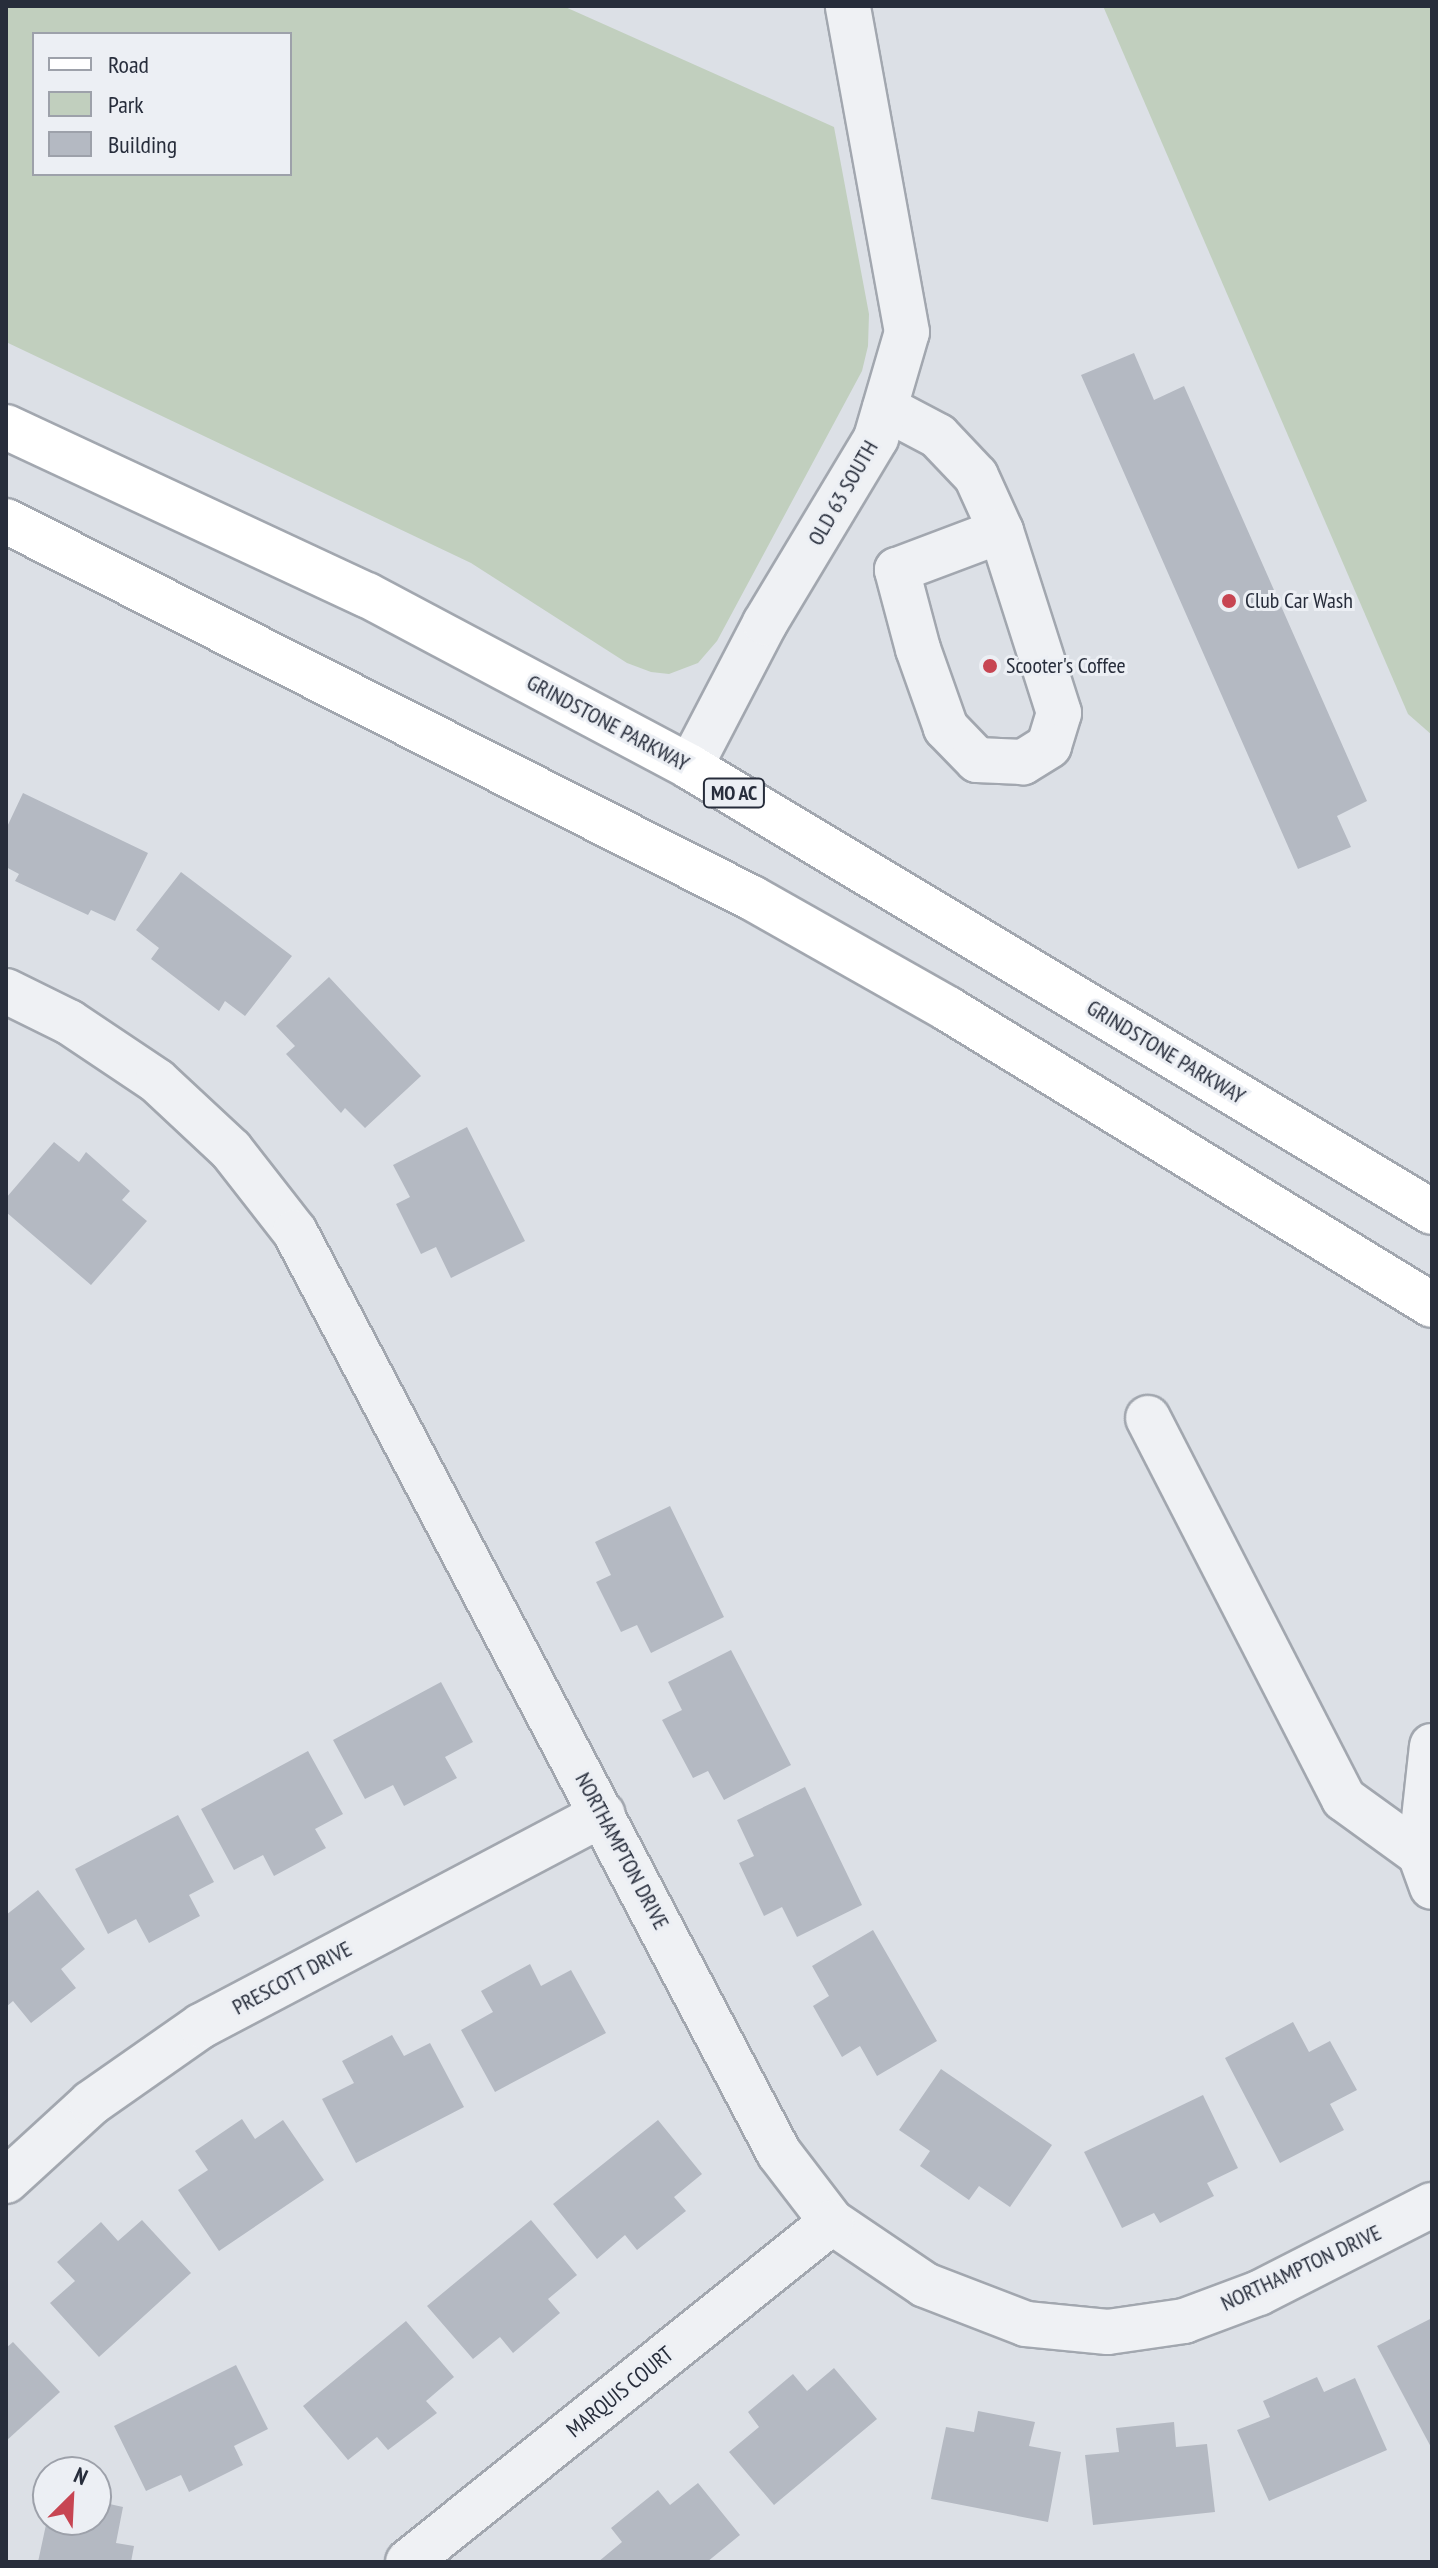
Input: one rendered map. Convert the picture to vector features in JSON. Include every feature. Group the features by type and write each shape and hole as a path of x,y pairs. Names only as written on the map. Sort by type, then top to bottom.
{"main road":[{"name":"GRINDSTONE PARKWAY","path":"6,427 367,595 690,767 1432,1212"},
{"path":"6,521 752,898 948,1009 1432,1305"}],"street":[{"name":"OLD 63 SOUTH","path":"690,767 765,623 876,438 907,332 848,6"},
{"path":"885,408 938,436 976,476 1001,531 1059,713 1049,746 1023,762 977,760 946,728 897,570 1001,531"},
{"name":"NORTHAMPTON DRIVE","path":"6,991 69,1022 157,1081 231,1150 295,1232 779,2153 832,2222 925,2285 1026,2324 1108,2332 1184,2321 1259,2293 1432,2205"},
{"path":"1148,1418 1344,1799 1426,1870"},
{"path":"1426,1870 1432,1746"},
{"name":"PRESCOTT DRIVE","path":"6,2181 91,2103 201,2026 603,1814"},
{"name":"MARQUIS COURT","path":"408,2562 832,2222"}],"green space":[{"path":"6,6 563,6 834,127 869,314 868,346 862,371 717,641 698,663 669,674 651,672 627,663 471,563 6,342"},
{"path":"1103,6 1432,6 1432,735 1408,714"}],"building":[{"name":"Club Car Wash","path":"1134,353 1154,400 1184,386 1367,801 1337,816 1351,847 1298,869 1081,375"},
{"path":"23,793 148,853 115,921 91,910 88,915 15,881 19,874 6,867 6,829"},
{"path":"181,872 292,956 245,1016 225,1001 219,1011 151,959 159,948 136,930"},
{"path":"329,977 421,1076 365,1128 345,1108 341,1113 286,1054 295,1046 276,1026"},
{"path":"467,1127 525,1241 451,1278 436,1247 421,1254 396,1204 410,1197 393,1165"},
{"path":"54,1142 79,1162 86,1152 130,1191 122,1200 147,1221 91,1285 6,1212 6,1198"},
{"path":"670,1506 724,1617 651,1653 637,1625 621,1632 596,1582 611,1575 595,1542"},
{"path":"731,1650 791,1765 724,1800 708,1771 693,1778 662,1720 682,1710 668,1682"},
{"path":"441,1682 473,1742 445,1757 457,1778 404,1806 393,1785 365,1799 333,1740"},
{"path":"308,1751 343,1814 315,1829 326,1848 274,1876 263,1855 234,1870 201,1809"},
{"path":"805,1787 862,1905 797,1937 782,1907 764,1916 739,1863 754,1856 737,1820"},
{"path":"178,1815 214,1882 189,1895 200,1916 149,1943 136,1919 108,1934 75,1869"},
{"path":"38,1890 85,1949 61,1969 76,1988 31,2023 13,2001 6,2007 6,1915"},
{"path":"873,1930 937,2041 877,2076 860,2046 842,2057 813,2006 829,1996 812,1966"},
{"path":"530,1964 541,1986 571,1970 606,2033 495,2092 461,2030 493,2012 481,1991"},
{"path":"1293,2022 1309,2052 1330,2041 1357,2090 1330,2104 1344,2130 1280,2163 1225,2058"},
{"path":"392,2035 404,2056 430,2043 464,2107 356,2163 322,2099 354,2083 342,2061"},
{"path":"941,2069 1052,2145 1010,2207 979,2186 969,2200 920,2166 930,2151 899,2130"},
{"path":"1203,2095 1238,2168 1207,2183 1214,2196 1160,2223 1154,2213 1122,2228 1084,2152"},
{"path":"242,2119 255,2139 283,2120 324,2180 219,2251 178,2190 208,2170 195,2151"},
{"path":"658,2120 702,2174 674,2197 686,2211 637,2250 625,2235 597,2259 553,2204"},
{"path":"142,2220 191,2273 99,2357 50,2303 75,2281 57,2262 101,2222 118,2241"},
{"path":"531,2220 577,2275 548,2299 560,2313 513,2353 500,2337 473,2359 427,2306"},
{"path":"1432,2318 1432,2449 1377,2346"},
{"path":"406,2321 454,2377 426,2401 437,2413 388,2450 377,2437 348,2460 303,2406"},
{"path":"13,2342 60,2392 6,2441 6,2348"},
{"path":"236,2365 268,2429 234,2446 243,2465 189,2492 181,2475 146,2491 114,2426"},
{"path":"834,2368 877,2419 774,2505 729,2452 759,2427 748,2412 793,2374 807,2391"},
{"path":"1317,2377 1324,2392 1355,2378 1387,2450 1269,2501 1237,2430 1270,2417 1263,2401"},
{"path":"978,2411 1035,2422 1029,2446 1061,2452 1048,2522 931,2499 946,2427 974,2432"},
{"path":"1174,2422 1176,2447 1207,2444 1215,2512 1093,2525 1085,2455 1119,2452 1116,2428"},
{"path":"698,2483 740,2535 707,2562 598,2562 622,2542 611,2528 658,2490 670,2505"},
{"path":"112,2505 123,2507 116,2543 134,2546 131,2562 38,2562 44,2536 112,2536"}],"place":[{"name":"Club Car Wash","path":"1229,601"},
{"name":"Scooter's Coffee","path":"990,666"}]}
